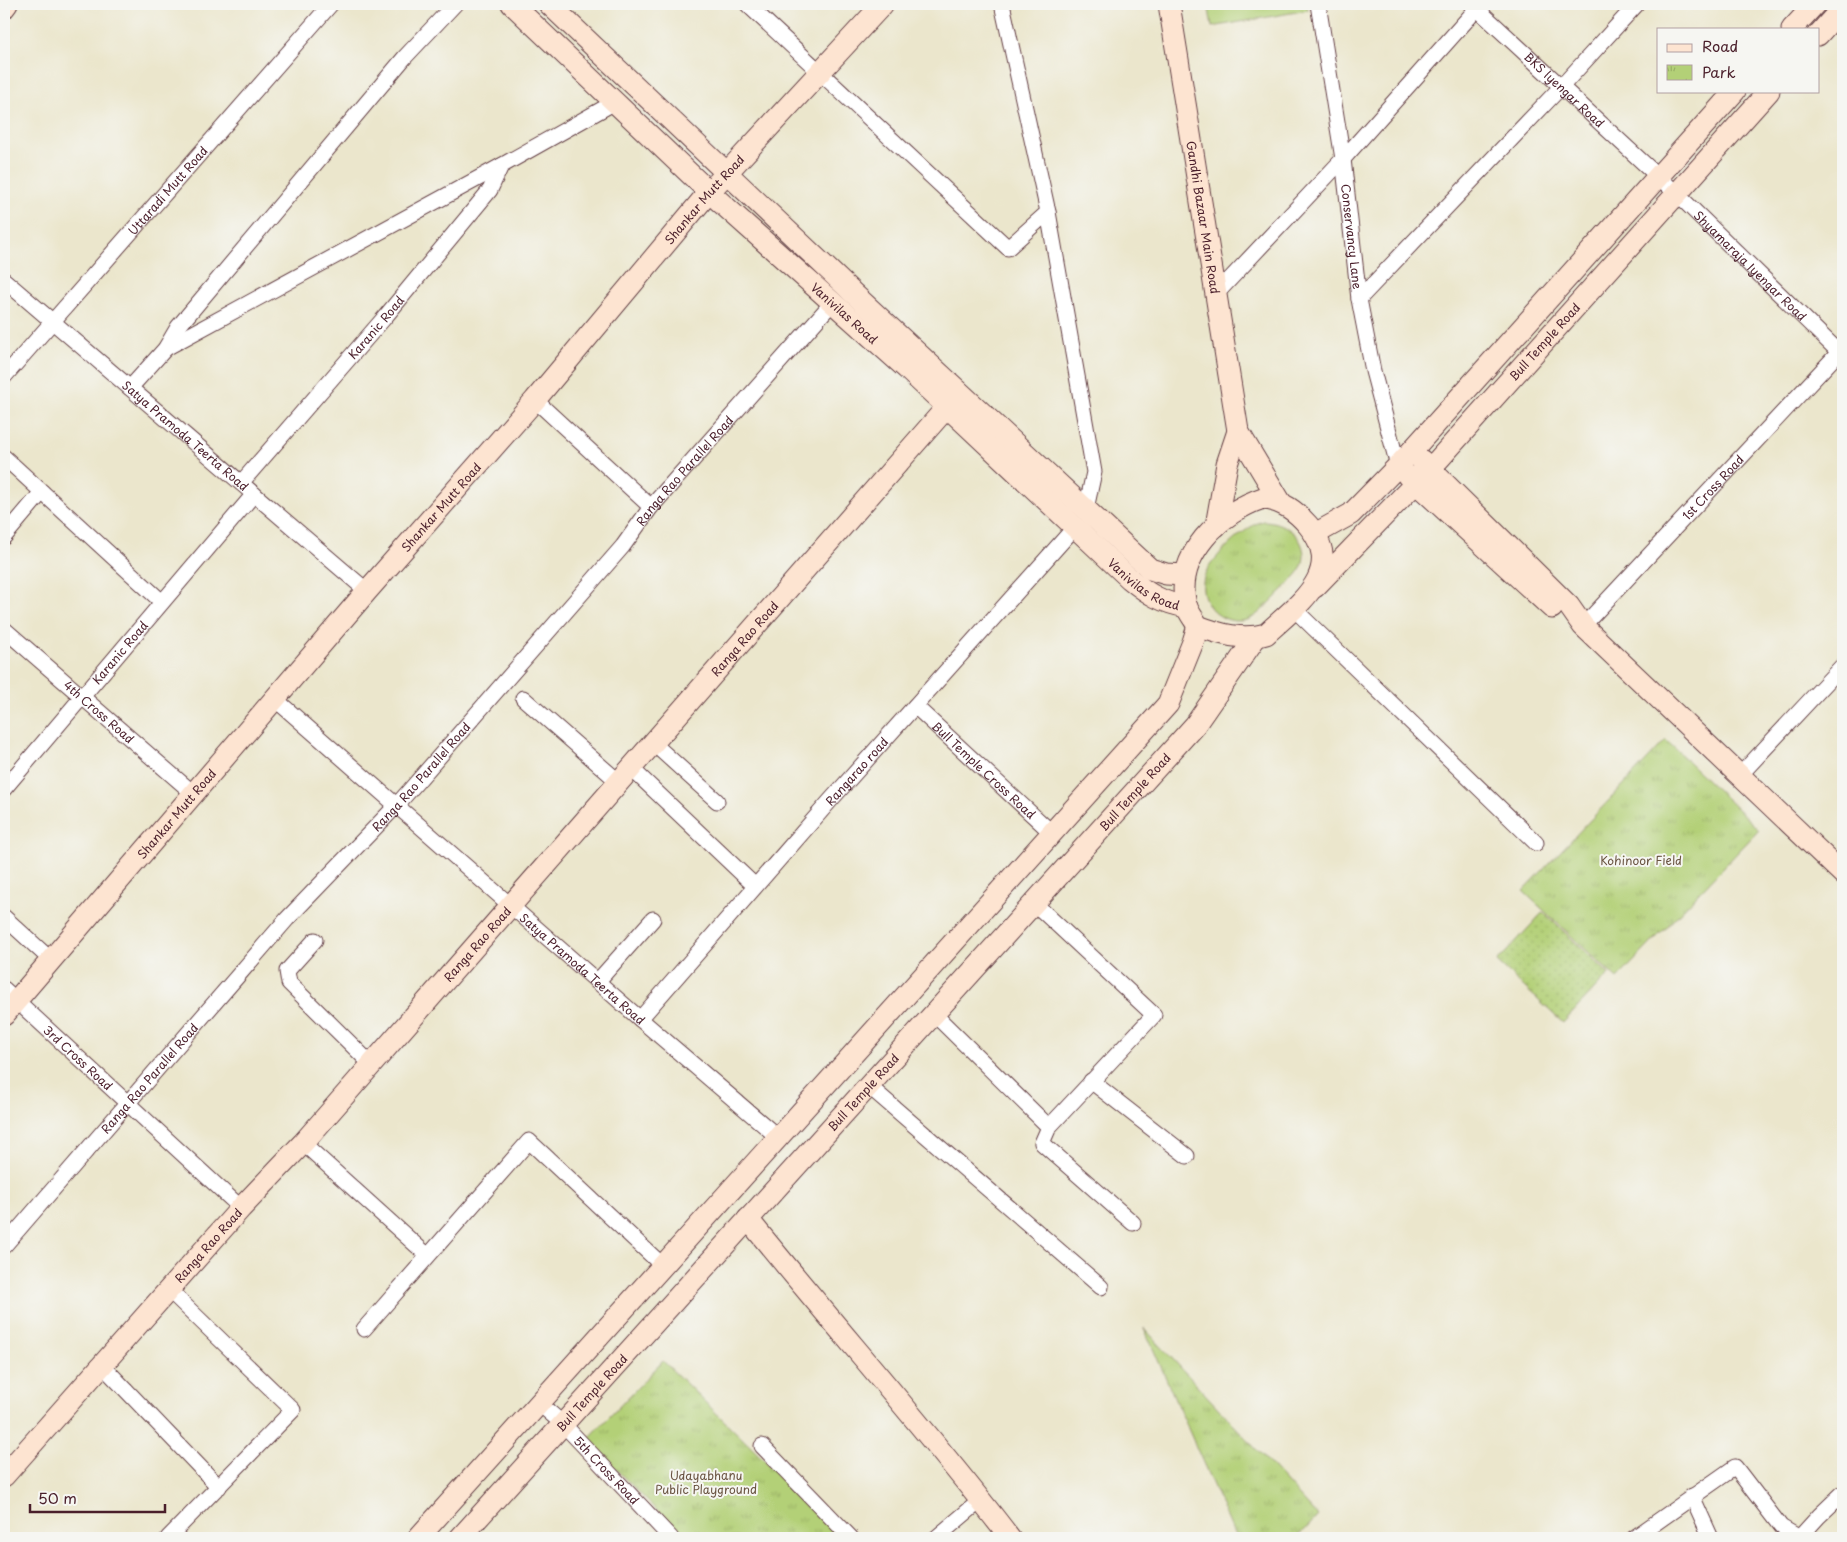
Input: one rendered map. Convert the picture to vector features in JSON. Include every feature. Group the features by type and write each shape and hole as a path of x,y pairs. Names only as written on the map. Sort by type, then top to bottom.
{"main road":[{"path":"4,8 8,4"},
{"name":"Vanivilas Road","path":"512,4 709,192 947,407 1130,579 1154,598 1168,604 1187,607"},
{"name":"Vanivilas Road","path":"549,4 1150,568 1166,574 1185,575"},
{"name":"Shankar Mutt Road","path":"8,1002 51,960 367,591 535,400 709,192 883,4"},
{"name":"Gandhi Bazaar Main Road","path":"1168,4 1238,431"},
{"path":"1793,28 1816,4"},
{"path":"1820,33 1843,7"},
{"path":"1315,534 1351,514 1405,458 1734,92"},
{"name":"Bull Temple Road","path":"1315,587 1423,476 1767,92"},
{"name":"Ranga Rao Road","path":"4,1476 240,1208 303,1143 947,407"},
{"path":"1238,431 1280,501"},
{"path":"1216,526 1227,464 1238,431"},
{"path":"1405,458 1566,621 1583,626 1843,874"},
{"path":"1263,498 1280,501 1299,514 1315,534 1324,554 1321,573 1315,587 1266,634 1256,637 1231,636 1198,626 1187,607 1185,575 1192,554 1216,526 1250,502 1263,498"},
{"path":"418,1538 1168,704 1198,626"},
{"name":"Bull Temple Road","path":"460,1538 870,1087 1195,725 1256,637"},
{"path":"748,1219 982,1500 1010,1538"}],"street":[{"name":"Uttaradi Mutt Road","path":"4,377 331,4"},
{"path":"130,388 165,349 178,327 405,57 455,4"},
{"path":"747,4 1008,248 1048,212"},
{"path":"1002,4 1048,212 1094,472 1086,509"},
{"name":"Conservancy Lane","path":"1318,4 1343,159 1359,298 1373,371 1405,458"},
{"path":"1359,298 1561,87 1637,4"},
{"path":"1216,294 1343,159 1476,5"},
{"name":"BKS Iyengar Road","path":"1476,5 1657,176"},
{"path":"165,349 615,102"},
{"name":"Karanic Road","path":"241,483 386,317 484,198 490,190 501,166"},
{"name":"Shyamaraja Iyengar Road","path":"1657,176 1842,352"},
{"name":"Satya Pramoda Teerta Road","path":"4,280 367,591"},
{"name":"Ranga Rao Parallel Road","path":"4,1246 286,919 396,806 623,546 651,507 832,303"},
{"name":"1st Cross Road","path":"1583,626 1842,352"},
{"path":"535,400 651,507"},
{"path":"4,457 162,602"},
{"path":"4,537 42,492"},
{"name":"Karanic Road","path":"4,789 254,494"},
{"name":"Rangarao road","path":"640,1019 755,886 1075,527"},
{"path":"1293,608 1536,843"},
{"name":"4th Cross Road","path":"4,629 194,794"},
{"path":"1740,775 1843,665"},
{"path":"523,698 626,776 755,886"},
{"name":"Satya Pramoda Teerta Road","path":"275,699 597,982 779,1138"},
{"name":"Bull Temple Cross Road","path":"915,706 1052,833"},
{"path":"654,744 717,801"},
{"path":"1034,903 1154,1015 1049,1127 1042,1142 1133,1223"},
{"path":"4,917 51,960"},
{"path":"597,982 653,919"},
{"path":"315,940 287,971 289,983 371,1064"},
{"name":"3rd Cross Road","path":"8,1002 127,1104 240,1208"},
{"path":"934,1014 1049,1127"},
{"path":"1091,1081 1187,1156"},
{"path":"870,1087 1101,1287"},
{"path":"364,1329 426,1255 529,1141 663,1266"},
{"path":"303,1143 426,1255"},
{"path":"168,1289 293,1410 168,1538"},
{"path":"102,1365 219,1486"},
{"name":"5th Cross Road","path":"540,1404 563,1424 671,1538"},
{"path":"762,1446 851,1538"},
{"path":"1634,1538 1735,1467 1781,1527 1799,1538 1843,1493"},
{"path":"1692,1496 1712,1538"},
{"path":"936,1538 982,1500"}],"green space":[{"path":"1208,4 1307,4 1308,10 1212,27"},
{"path":"1263,521 1282,525 1297,536 1304,553 1303,562 1296,576 1257,614 1244,621 1229,620 1214,611 1208,604 1203,588 1207,570 1224,549 1241,534"},
{"name":"Kohinoor Field","path":"1666,740 1759,830 1617,979 1523,891"},
{"path":"1543,912 1609,974 1563,1023 1497,962"},
{"path":"1144,1328 1318,1516 1297,1538 1236,1538"},
{"name":"Udayabhanu Public Playground","path":"663,1361 844,1538 684,1538 587,1440"}]}
